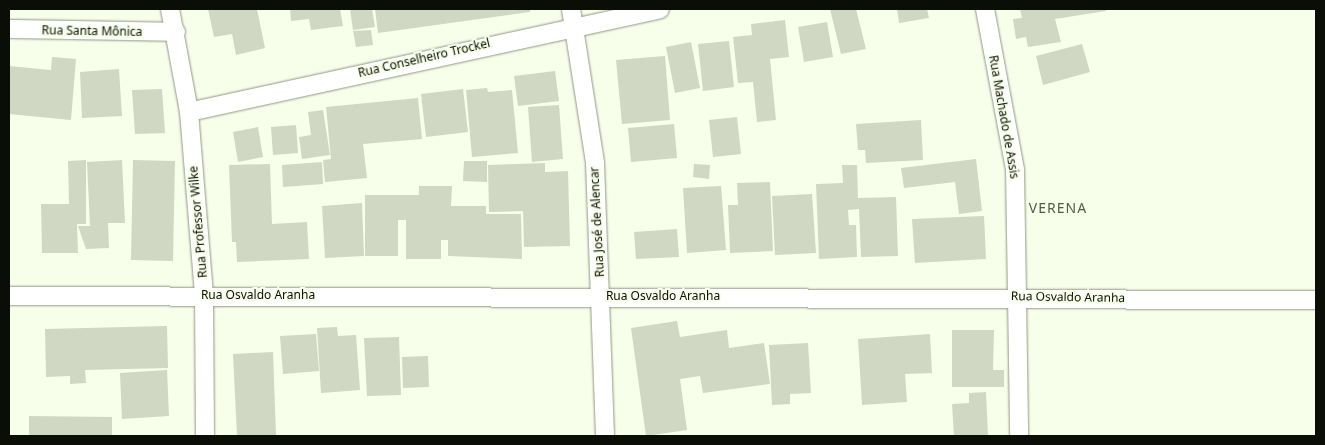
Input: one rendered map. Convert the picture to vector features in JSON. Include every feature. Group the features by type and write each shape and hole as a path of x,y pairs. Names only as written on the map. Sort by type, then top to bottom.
{"street":[{"name":"Rua Professor Wilke","path":"170,9 176,32 189,112 204,294 205,436"},
{"name":"Rua Conselheiro Trockel","path":"189,112 572,17 660,9"},
{"name":"Rua Machado de Assis","path":"985,9 1015,170 1019,436"},
{"name":"Rua José de Alencar","path":"572,17 595,163 605,436"},
{"name":"Rua Santa Mônica","path":"9,30 176,32"},
{"name":"Rua Osvaldo Aranha","path":"9,296 204,294 1018,296 1316,300"}],"building":[{"path":"208,9 257,9 265,48 236,55 232,34 214,37"},
{"path":"290,9 340,9 343,26 311,30 309,19 291,21"},
{"path":"350,9 372,9 375,27 353,30"},
{"path":"375,9 530,9 530,12 378,33"},
{"path":"830,9 856,9 866,49 841,54"},
{"path":"897,9 927,9 929,18 899,23"},
{"path":"1020,9 1106,9 1106,11 1055,19 1061,42 1028,47 1026,37 1016,39 1013,19 1022,18"},
{"path":"785,20 789,57 770,59 776,120 757,122 753,82 738,83 733,37 752,35 751,24"},
{"path":"827,22 833,57 804,62 798,27"},
{"path":"371,30 373,45 356,47 353,31"},
{"path":"729,41 734,87 703,91 698,44"},
{"path":"691,42 700,88 675,93 666,47"},
{"path":"1082,44 1090,72 1043,85 1036,56"},
{"path":"665,56 670,120 622,124 616,60"},
{"path":"52,57 76,59 71,120 9,114 9,66 51,70"},
{"path":"119,69 122,116 82,118 80,72"},
{"path":"555,71 559,101 518,106 514,76"},
{"path":"487,88 488,92 512,90 518,153 472,157 466,90"},
{"path":"162,89 165,133 135,134 132,90"},
{"path":"463,89 468,132 426,137 421,94"},
{"path":"418,98 422,139 363,144 367,178 325,182 323,160 331,159 326,107"},
{"path":"559,105 563,159 532,162 528,107"},
{"path":"323,110 330,155 302,159 299,137 311,135 308,112"},
{"path":"737,117 741,154 713,157 709,120"},
{"path":"921,120 923,160 866,163 865,150 858,150 856,124"},
{"path":"674,124 677,158 631,162 628,128"},
{"path":"296,125 298,153 273,155 271,127"},
{"path":"258,127 263,157 238,162 233,132"},
{"path":"976,159 982,211 959,214 955,182 904,188 901,168"},
{"path":"86,160 86,224 77,224 78,253 42,253 41,204 69,204 68,161"},
{"path":"122,160 125,223 108,223 109,248 86,249 78,226 90,226 87,162"},
{"path":"133,160 175,161 173,261 131,260"},
{"path":"464,161 487,161 487,182 463,181"},
{"path":"322,162 323,184 283,187 282,165"},
{"path":"545,163 545,172 568,171 570,246 524,247 523,211 489,212 488,165"},
{"path":"270,164 272,224 307,222 309,259 237,262 236,242 232,242 229,165"},
{"path":"694,164 710,165 709,179 693,177"},
{"path":"842,165 857,165 858,198 896,197 898,256 861,257 859,209 848,210 849,225 856,225 857,257 819,259 816,184 843,183"},
{"path":"770,182 773,251 730,253 728,205 738,205 737,183"},
{"path":"419,186 452,186 451,206 486,206 486,214 521,214 522,259 448,256 448,240 441,240 441,259 406,259 406,220 398,220 398,256 365,256 365,195 419,195"},
{"path":"721,186 726,250 687,253 683,188"},
{"path":"812,194 816,253 775,255 772,196"},
{"path":"362,203 364,256 325,258 322,206"},
{"path":"984,216 986,259 915,263 912,219"},
{"path":"677,229 679,257 636,259 634,232"},
{"path":"677,321 680,337 727,330 729,348 764,343 770,384 703,393 700,376 680,379 687,430 646,436 631,328"},
{"path":"167,326 168,368 85,370 86,383 70,384 70,376 46,377 45,329"},
{"path":"337,327 338,336 356,335 360,390 321,393 317,328"},
{"path":"952,330 994,330 993,370 1004,370 1004,387 952,387"},
{"path":"316,334 319,371 283,374 280,336"},
{"path":"930,334 932,373 905,374 907,402 862,405 858,339"},
{"path":"399,337 401,395 367,396 364,338"},
{"path":"808,343 811,393 790,394 790,404 772,405 769,345"},
{"path":"273,352 276,435 237,436 233,354"},
{"path":"428,356 429,387 403,388 402,357"},
{"path":"167,370 169,416 122,419 120,373"},
{"path":"986,392 988,436 954,436 952,404 969,403 969,393"},
{"path":"29,416 112,417 112,436 29,436"}],"district":[{"name":"VERENA","path":"1058,208"}]}
